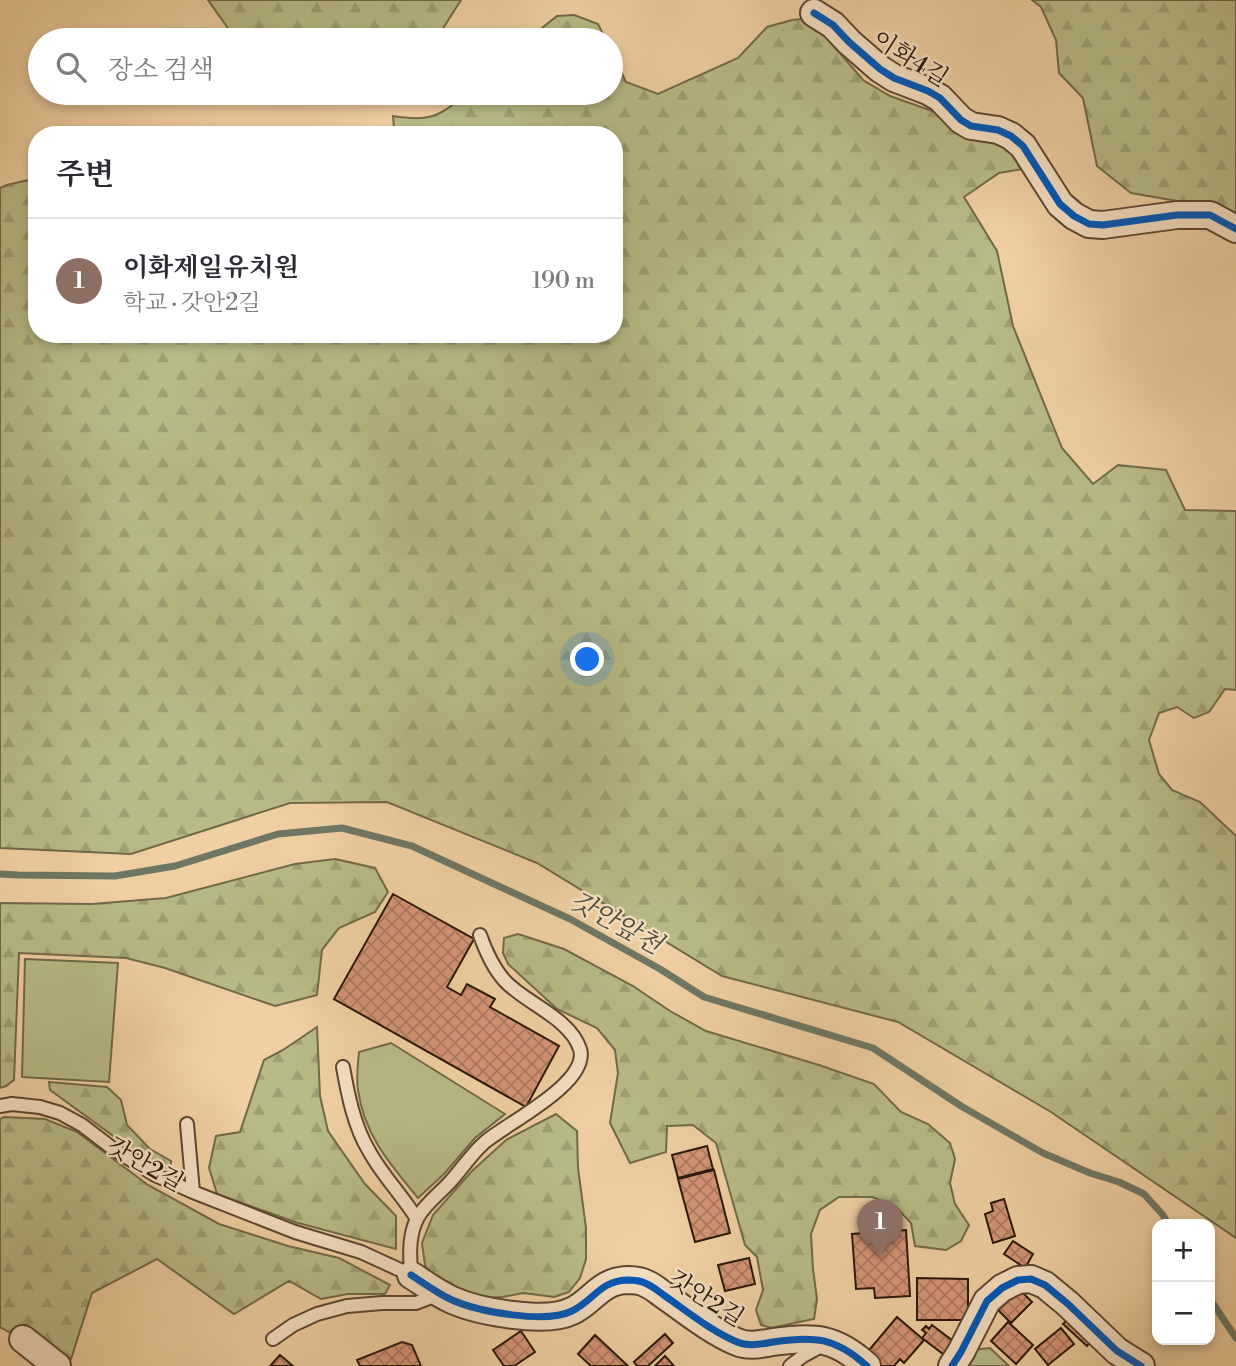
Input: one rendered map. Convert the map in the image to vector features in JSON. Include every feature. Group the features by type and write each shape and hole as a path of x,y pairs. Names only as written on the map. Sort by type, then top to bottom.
{"street":[{"name":"이화4길","path":"814,13 833,25 880,69 940,98 961,120 971,126 998,130 1011,136 1023,146 1060,204 1089,224 1103,225 1177,215 1210,215 1236,229"},
{"name":"갓안2길","path":"411,1275 455,1301 482,1310 545,1317 575,1310 599,1289 614,1282 629,1280 647,1283 716,1331 739,1343 753,1345 802,1338 818,1339 853,1354 866,1366"},
{"path":"951,1366 987,1301 1002,1288 1018,1280 1031,1279 1045,1285 1116,1351 1141,1366"},
{"path":"23,1339 57,1366"}],"lane":[{"path":"411,1275 412,1231 426,1205 484,1143 543,1103 568,1081 580,1064 580,1050 571,1033 506,983 489,959 480,935"},
{"path":"343,1067 348,1096 368,1151 417,1219"},
{"name":"갓안2길","path":"0,1106 12,1104 40,1107 60,1113 155,1175 211,1201 295,1232 361,1252 411,1275"},
{"path":"187,1124 193,1192"},
{"path":"273,1339 293,1325 317,1314 382,1303 416,1303 429,1298 435,1291"},
{"path":"790,1366 829,1342"}],"green space":[{"path":"208,0 461,0 443,28 228,28"},
{"path":"1032,0 1236,0 1236,214 1212,207 1131,193 1097,166 1083,98 1059,73 1056,40 1041,7"},
{"path":"574,15 598,24 600,28 542,28 557,16"},
{"path":"802,19 821,31 863,80 890,96 1007,142 1029,168 999,173 964,197 997,251 1013,326 1062,448 1093,484 1118,465 1166,470 1185,510 1236,511 1236,690 1225,689 1209,712 1194,718 1177,707 1159,713 1149,740 1159,774 1172,790 1200,802 1236,836 1236,1238 1215,1224 1215,1219 1208,1219 1051,1112 898,1022 722,976 537,863 387,802 290,803 131,854 0,848 0,188 28,180 28,343 623,343 623,126 394,126 393,116 425,118 453,105 623,105 623,76 626,82 658,94 738,58 767,27"},
{"path":"335,859 375,868 388,892 375,912 339,928 322,950 317,995 275,1006 165,968 126,958 19,953 14,1080 0,1088 0,903 92,904 166,898 295,864"},
{"path":"518,934 564,949 633,986 706,1031 874,1084 901,1112 928,1124 950,1143 955,1159 950,1183 955,1204 969,1225 961,1241 946,1250 915,1246 911,1223 894,1205 872,1197 839,1197 820,1210 811,1234 817,1299 814,1319 771,1328 761,1325 756,1310 763,1290 757,1257 745,1245 716,1143 693,1125 667,1126 666,1152 630,1163 610,1123 618,1073 615,1050 597,1028 557,1009 508,964 503,953 504,938"},
{"path":"25,959 118,963 109,1082 22,1077"},
{"path":"317,1027 320,1096 328,1131 365,1184 396,1216 396,1249 298,1223 217,1194 209,1168 216,1136 240,1132 264,1060"},
{"path":"391,1043 505,1114 475,1138 444,1174 418,1198 388,1161 372,1135 358,1090 359,1052"},
{"path":"49,1082 107,1087 121,1100 127,1125 150,1149 171,1161 170,1169 145,1159 50,1090"},
{"path":"556,1114 577,1131 578,1168 586,1228 586,1259 580,1278 569,1292 554,1297 523,1293 477,1298 434,1279 425,1265 422,1243 433,1215 472,1171 506,1140"},
{"path":"0,1119 45,1119 77,1132 148,1185 219,1224 288,1246 339,1258 390,1285 385,1294 348,1294 321,1299 289,1281 234,1314 157,1259 92,1293 71,1359 25,1325 9,1332 0,1327"},
{"path":"990,1348 1009,1366 961,1366 971,1350"}],"building":[{"path":"393,894 474,939 447,987 461,995 467,984 495,999 490,1007 559,1046 526,1107 334,999"},
{"path":"707,1146 713,1169 678,1178 672,1155"},
{"path":"714,1170 730,1233 695,1242 678,1179"},
{"path":"1004,1199 1015,1236 993,1243 985,1214 993,1211 991,1203"},
{"path":"906,1230 910,1296 875,1298 874,1288 856,1289 852,1234"},
{"path":"1013,1241 1033,1254 1025,1268 1004,1254"},
{"path":"749,1258 755,1284 725,1291 718,1265"},
{"path":"917,1278 968,1279 968,1320 917,1320"},
{"path":"1019,1289 1032,1302 1011,1323 998,1310"},
{"path":"897,1317 924,1340 904,1363 900,1359 894,1366 878,1366 865,1355"},
{"path":"1067,1320 1091,1341 1087,1346 1063,1324"},
{"path":"1008,1322 1033,1345 1016,1364 991,1341"},
{"path":"932,1325 957,1344 947,1357 922,1338 926,1333 922,1330 926,1326 929,1329"},
{"path":"1061,1328 1074,1344 1048,1365 1035,1349"},
{"path":"521,1331 535,1352 514,1366 504,1366 493,1350"},
{"path":"665,1334 673,1343 648,1366 637,1366 634,1362"},
{"path":"595,1335 628,1366 591,1366 578,1354"},
{"path":"402,1342 412,1345 421,1366 360,1366 357,1360"},
{"path":"280,1355 293,1366 270,1366"},
{"path":"665,1356 674,1366 655,1366"}],"waterway":[{"name":"갓안앞천","path":"0,874 115,876 175,866 278,834 342,828 412,846 570,919 704,997 873,1048 961,1106 1043,1153 1144,1194 1165,1219"},
{"name":"갓안앞천","path":"1215,1306 1236,1338"}],"cycle path":[{"path":"814,13 833,25 880,69 940,98 961,120 971,126 998,130 1011,136 1023,146 1060,204 1089,224 1103,225 1177,215 1210,215 1236,229"},
{"path":"411,1275 452,1300 495,1312 530,1316 560,1315 579,1307 610,1284 637,1281 652,1287 709,1327 742,1344 812,1339 845,1349 867,1366"},
{"path":"952,1366 987,1301 1002,1288 1018,1280 1031,1279 1045,1285 1117,1351 1141,1366"}],"place":[{"name":"이화제일유치원","path":"880,1257"}]}
